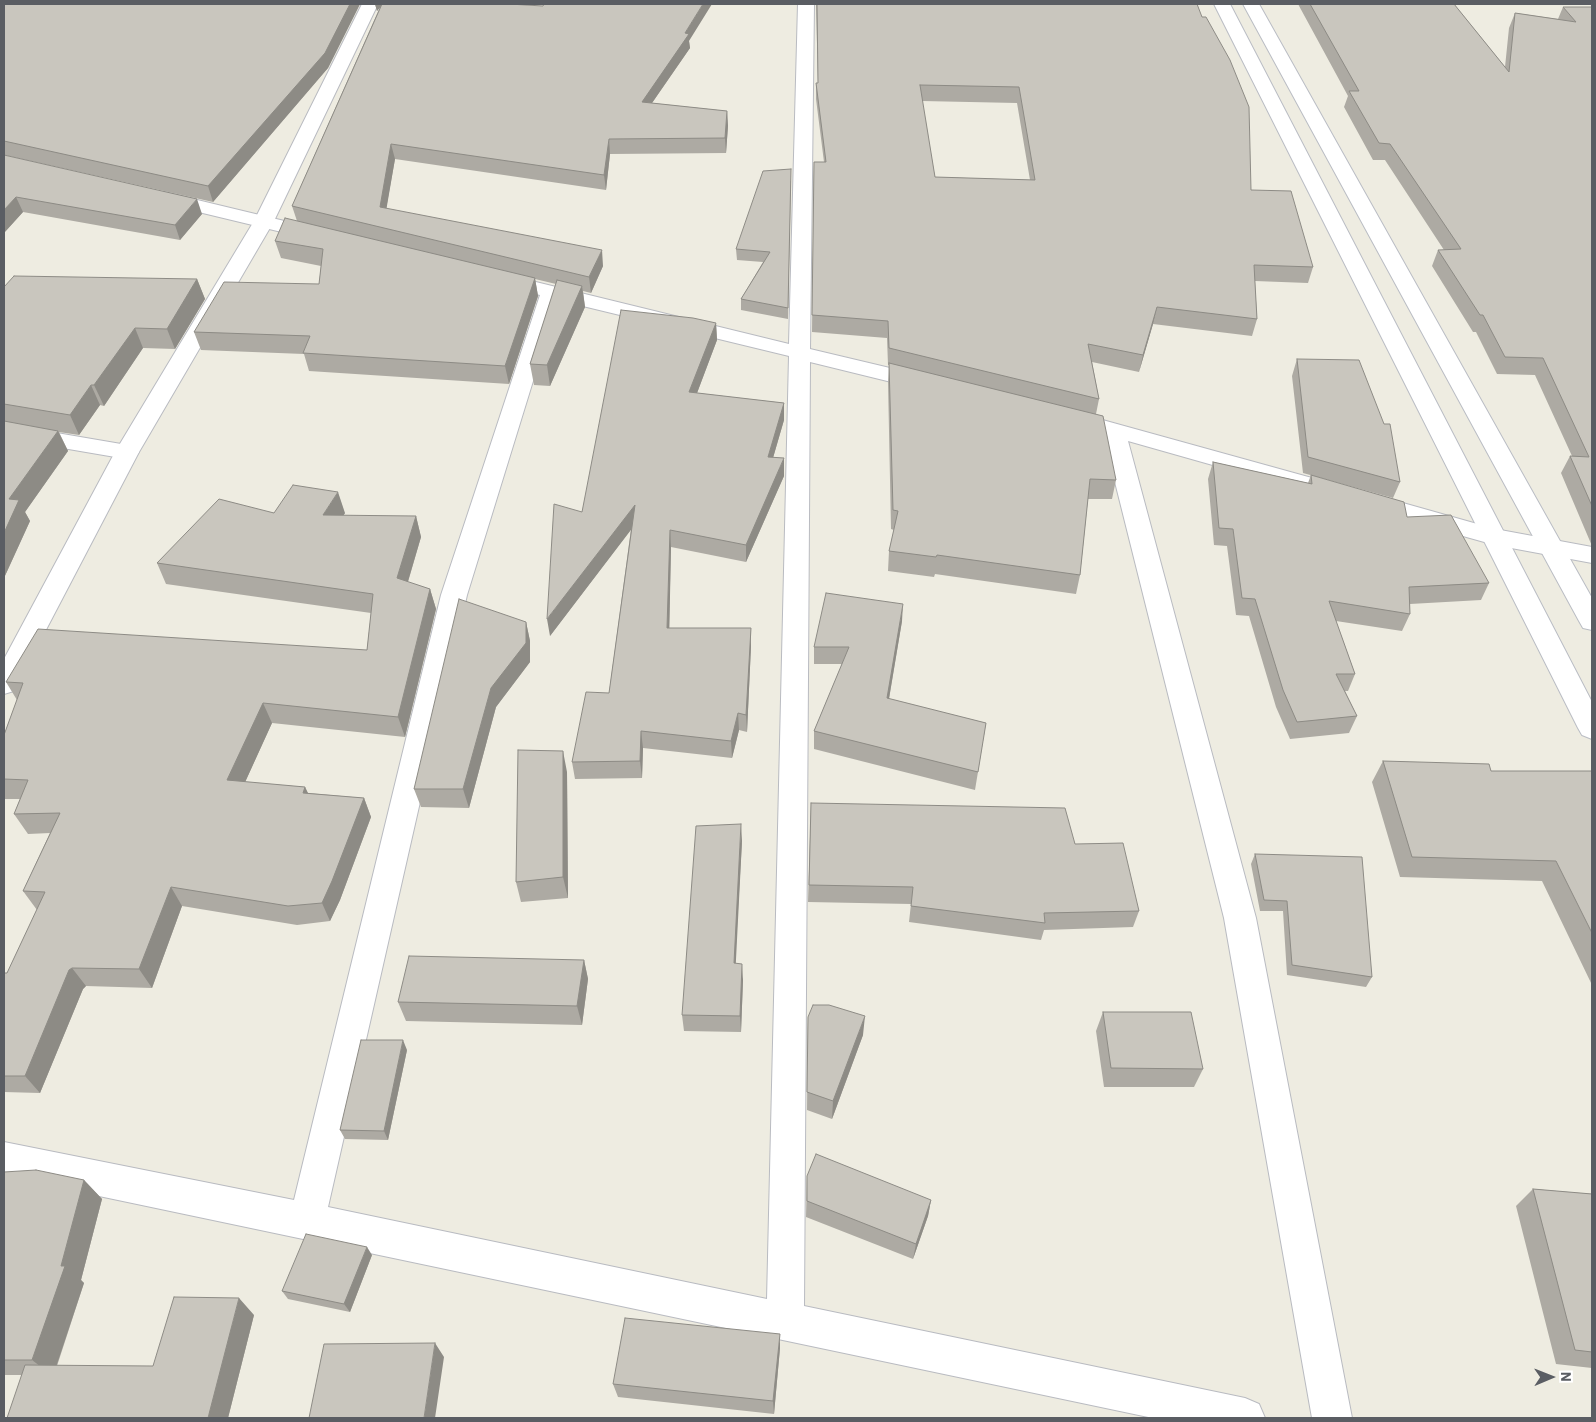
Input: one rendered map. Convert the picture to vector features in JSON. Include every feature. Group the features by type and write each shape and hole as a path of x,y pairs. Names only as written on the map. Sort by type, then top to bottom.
{"street":[{"path":"4,684 127,452 264,221 370,4"},
{"path":"785,1322 798,352 806,4"},
{"path":"1222,4 1592,728"},
{"path":"1251,4 1592,621"},
{"path":"148,195 341,240"},
{"path":"484,275 941,387"},
{"path":"307,1221 454,595 552,292"},
{"path":"1046,413 1113,429 1495,537 1592,555"},
{"path":"1113,429 1240,918 1332,1418"},
{"path":"4,431 127,452"},
{"path":"4,1160 307,1221 1245,1418"}],"building":[{"path":"4,4 350,4 325,53 208,186 4,141"},
{"path":"382,4 509,4 543,6 544,4 703,4 685,33 689,34 642,102 727,111 725,138 609,139 604,175 391,144 380,207 602,250 589,277 292,206"},
{"path":"817,4 1197,4 1202,17 1206,17 1230,60 1249,107 1251,190 1291,191 1313,267 1254,265 1257,319 1157,307 1143,355 1088,344 1099,399 889,348 888,321 812,315 814,162 826,162 816,83 818,83","holes":["920,85 1019,87 1035,180 935,177"]},
{"path":"1310,4 1454,4 1509,72 1515,13 1576,22 1563,7 1592,7 1592,506 1570,456 1589,457 1543,358 1505,357 1483,315 1480,315 1438,250 1461,249 1390,144 1379,143 1349,91 1359,91"},
{"path":"4,155 197,199 175,225 16,197 4,210"},
{"path":"791,169 788,308 741,299 770,252 736,249 763,171"},
{"path":"285,218 535,278 505,366 303,353 310,336 194,332 224,282 319,284 323,249 275,241"},
{"path":"14,276 197,279 167,329 135,328 70,415 4,404 4,287"},
{"path":"557,280 582,286 547,365 530,364"},
{"path":"621,310 693,318 716,323 689,392 784,403 768,457 784,458 746,545 670,530 667,628 751,628 746,715 738,713 731,741 641,731 640,761 572,762 586,692 609,693 635,505 547,619 554,504 582,512"},
{"path":"1297,359 1359,360 1384,424 1390,424 1400,482 1308,457"},
{"path":"889,363 1103,416 1116,480 1090,479 1080,575 937,555 936,557 889,551 898,511 893,510"},
{"path":"4,421 58,431 9,499 19,500 4,533"},
{"path":"1213,462 1312,484 1311,475 1404,502 1407,517 1451,515 1489,583 1409,587 1410,614 1329,601 1355,674 1336,674 1357,716 1297,722 1283,690 1255,599 1242,598 1233,529 1219,528"},
{"path":"293,485 338,492 323,515 416,516 397,578 430,589 398,717 263,703 227,780 305,787 303,793 364,798 322,903 288,906 171,887 139,969 72,968 69,970 25,1076 4,1076 4,973 7,973 45,892 23,891 60,813 14,814 28,780 4,779 4,735 23,683 6,682 38,629 367,650 373,594 157,563 219,499 274,513"},
{"path":"826,593 903,604 887,698 986,723 978,772 814,731 849,647 814,647"},
{"path":"459,599 526,622 526,643 491,688 463,789 414,789"},
{"path":"518,750 563,751 563,877 516,882"},
{"path":"1383,761 1489,764 1491,771 1592,771 1592,933 1556,861 1412,857"},
{"path":"811,803 1065,808 1075,844 1123,843 1139,911 1044,913 1045,923 911,906 913,887 809,885"},
{"path":"741,824 734,963 742,964 740,1016 682,1015 696,826"},
{"path":"1255,854 1362,857 1372,977 1292,965 1287,901 1264,900"},
{"path":"409,956 584,960 577,1006 398,1002"},
{"path":"813,1005 829,1005 865,1016 833,1101 807,1092 808,1017"},
{"path":"1103,1012 1191,1012 1203,1069 1111,1068"},
{"path":"361,1040 403,1040 384,1131 340,1130"},
{"path":"816,1154 931,1200 916,1244 807,1201 807,1176"},
{"path":"36,1170 84,1180 61,1266 65,1266 32,1360 4,1360 4,1172"},
{"path":"1533,1189 1592,1194 1592,1352 1575,1350"},
{"path":"306,1234 367,1247 344,1304 282,1291"},
{"path":"174,1297 239,1298 208,1418 7,1418 25,1365 153,1366"},
{"path":"625,1318 780,1334 773,1401 613,1384"},
{"path":"435,1343 424,1418 309,1418 324,1344"}]}
